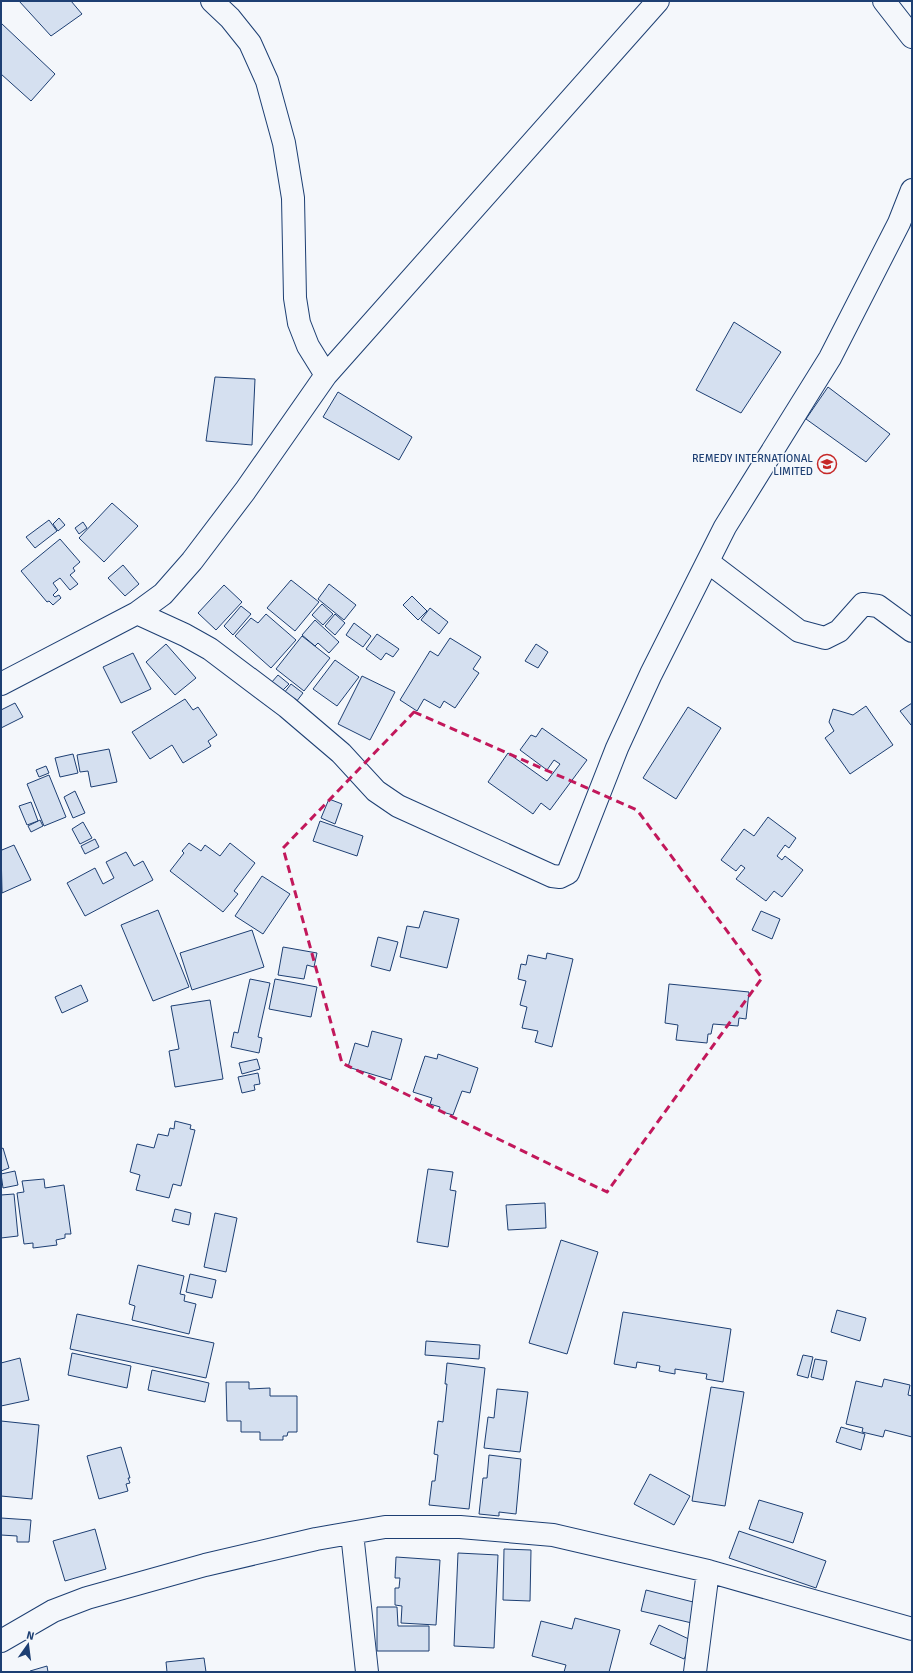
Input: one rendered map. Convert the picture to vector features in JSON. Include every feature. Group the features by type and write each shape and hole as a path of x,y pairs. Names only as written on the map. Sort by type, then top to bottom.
{"street":[{"path":"212,1 230,18 250,42 266,81 284,143 293,198 295,298 298,323 308,346 326,375"},
{"path":"1,684 137,613 163,594 192,561 245,491 326,375 658,1"},
{"path":"884,1 912,37"},
{"path":"137,613 185,635 210,649 287,707 341,753 376,791 398,806 552,876 560,877 568,873 617,748 651,674 725,527 830,358 899,223 912,190"},
{"path":"708,562 799,631 824,638 839,631 863,604 878,606 912,631"},
{"path":"1,1641 53,1611 87,1598 205,1565 316,1539 385,1527 460,1527 553,1535 708,1571 912,1629"},
{"path":"352,1533 367,1672"},
{"path":"695,1672 708,1571"}],"highlighted area":[{"path":"414,712 637,810 762,978 607,1192 342,1063 283,848"}],"building":[{"path":"19,1 71,1 82,14 51,36"},
{"path":"1,23 55,74 31,101 1,74"},
{"path":"734,322 781,352 741,413 696,390"},
{"path":"215,377 255,379 252,445 206,441"},
{"path":"828,387 890,434 866,462 806,419"},
{"path":"338,392 412,437 399,460 323,417"},
{"path":"112,503 138,526 104,562 79,538"},
{"path":"59,518 65,525 58,531 53,524"},
{"path":"49,520 57,531 35,548 26,537"},
{"path":"83,522 87,528 79,534 75,528"},
{"path":"60,539 80,562 73,568 75,571 70,575 78,584 70,590 60,578 53,583 58,590 53,595 55,597 59,595 61,598 53,605 49,601 47,602 21,571"},
{"path":"123,565 139,584 125,596 108,578"},
{"path":"291,580 319,602 295,631 267,608"},
{"path":"329,584 356,605 344,620 318,599"},
{"path":"224,585 242,602 216,630 198,613"},
{"path":"412,596 427,611 418,620 403,605"},
{"path":"322,604 333,614 323,625 312,615"},
{"path":"241,606 251,614 233,635 224,626"},
{"path":"430,608 448,622 439,634 421,620"},
{"path":"266,614 296,640 271,668 235,636 251,618 258,623"},
{"path":"335,614 345,623 335,635 325,626"},
{"path":"315,620 339,642 329,653 318,643 315,646 302,635"},
{"path":"354,623 371,636 363,647 346,635"},
{"path":"377,634 399,649 393,657 386,653 381,660 366,649"},
{"path":"302,636 330,658 304,691 276,669"},
{"path":"450,638 481,657 473,669 479,673 455,708 444,701 440,708 424,699 417,711 400,700 430,651 438,656"},
{"path":"166,644 196,678 175,695 146,662"},
{"path":"536,644 548,652 538,668 525,661"},
{"path":"133,653 151,689 121,703 103,667"},
{"path":"335,660 359,677 337,706 313,689"},
{"path":"278,675 289,684 281,692 271,683"},
{"path":"362,676 395,692 370,740 338,724"},
{"path":"291,684 303,693 293,706 281,697"},
{"path":"185,699 193,710 198,707 217,735 208,741 211,746 183,763 172,745 150,759 132,732"},
{"path":"15,703 23,717 1,728 1,710"},
{"path":"912,703 912,725 911,725 900,711"},
{"path":"866,706 893,745 850,774 825,738 834,731 829,722 833,709 853,715"},
{"path":"688,707 721,728 676,799 643,778"},
{"path":"542,728 587,760 550,810 541,803 533,814 488,782 508,753 547,781 560,764 554,760 547,770 520,750 531,735 536,737"},
{"path":"109,749 117,782 91,787 88,771 80,772 77,755"},
{"path":"73,754 78,773 60,777 55,758"},
{"path":"46,766 49,773 39,777 36,770"},
{"path":"49,775 66,817 44,826 27,784"},
{"path":"75,791 85,813 73,818 64,797"},
{"path":"329,799 342,804 335,824 321,818"},
{"path":"31,802 38,821 27,825 19,806"},
{"path":"768,817 796,838 789,848 785,845 777,856 782,860 785,856 803,870 782,897 774,891 766,901 736,879 745,868 741,865 736,871 721,860 744,829 754,836"},
{"path":"40,820 43,826 31,832 28,826"},
{"path":"320,821 363,836 357,856 313,841"},
{"path":"83,822 92,838 80,844 72,829"},
{"path":"95,839 99,847 85,854 81,846"},
{"path":"189,843 201,851 205,845 220,856 230,843 255,863 234,891 238,894 223,912 170,871 184,853 182,851"},
{"path":"14,845 31,880 2,893 1,847 2,850"},
{"path":"126,852 134,866 143,861 153,880 85,916 67,883 95,868 103,884 114,878 106,862"},
{"path":"262,876 290,894 263,934 235,916"},
{"path":"158,910 189,987 153,1001 121,925"},
{"path":"424,911 459,919 447,968 400,957 407,926 419,928"},
{"path":"761,911 780,919 772,939 752,930"},
{"path":"252,930 264,967 192,990 180,953"},
{"path":"378,937 398,942 390,971 371,966"},
{"path":"283,947 317,953 314,967 307,965 304,979 278,975"},
{"path":"547,953 573,959 552,1047 535,1042 538,1031 522,1028 527,1007 520,1005 526,981 518,979 521,964 526,965 528,955 546,959"},
{"path":"250,979 270,983 258,1037 262,1038 259,1053 231,1047 234,1032 238,1033"},
{"path":"275,979 317,987 311,1017 269,1009"},
{"path":"669,984 749,992 746,1019 739,1018 738,1026 713,1024 711,1034 708,1034 707,1043 676,1040 678,1025 665,1023"},
{"path":"81,985 88,1001 62,1013 55,997"},
{"path":"210,1000 223,1079 175,1087 169,1051 179,1049 171,1006"},
{"path":"372,1031 402,1039 391,1080 348,1067 355,1043 368,1047"},
{"path":"438,1054 478,1068 470,1093 462,1091 453,1115 439,1111 440,1107 430,1104 432,1098 413,1092 425,1056 437,1059"},
{"path":"257,1059 260,1069 242,1074 239,1063"},
{"path":"258,1073 260,1084 254,1085 255,1090 242,1093 238,1077"},
{"path":"175,1121 191,1125 190,1129 195,1130 181,1186 173,1184 169,1198 136,1190 140,1175 130,1172 137,1144 154,1148 158,1134 168,1136 170,1128 174,1129"},
{"path":"3,1148 9,1168 1,1171 1,1149"},
{"path":"428,1169 453,1172 450,1190 456,1191 448,1247 417,1242"},
{"path":"15,1171 18,1185 3,1188 1,1174"},
{"path":"44,1179 45,1188 64,1185 71,1234 65,1234 65,1238 56,1240 57,1245 33,1248 33,1243 24,1244 17,1193 24,1192 22,1181"},
{"path":"14,1194 18,1236 1,1238 1,1195"},
{"path":"545,1203 546,1228 508,1230 506,1205"},
{"path":"175,1209 191,1213 189,1225 172,1221"},
{"path":"215,1213 237,1218 226,1272 204,1267"},
{"path":"561,1240 598,1252 567,1354 529,1343"},
{"path":"138,1265 184,1276 180,1294 185,1295 184,1301 196,1304 189,1334 132,1320 135,1306 129,1304"},
{"path":"190,1274 216,1280 212,1298 186,1292"},
{"path":"837,1310 866,1318 860,1341 831,1332"},
{"path":"623,1312 731,1329 723,1382 706,1379 707,1374 675,1369 675,1374 659,1371 660,1366 637,1362 636,1368 614,1364"},
{"path":"77,1314 214,1343 206,1378 70,1349"},
{"path":"426,1341 480,1345 479,1359 425,1355"},
{"path":"72,1353 131,1366 127,1388 68,1375"},
{"path":"803,1355 813,1357 808,1378 797,1375"},
{"path":"20,1358 29,1400 1,1406 1,1363"},
{"path":"815,1359 827,1361 823,1380 811,1377"},
{"path":"447,1363 485,1368 469,1509 429,1505 432,1481 435,1481 438,1455 434,1454 438,1421 443,1422 447,1384 445,1384"},
{"path":"152,1370 209,1383 205,1402 148,1390"},
{"path":"884,1379 910,1385 908,1395 912,1396 912,1437 885,1430 883,1437 862,1432 863,1428 846,1424 856,1381 882,1387"},
{"path":"226,1382 249,1382 249,1389 270,1388 270,1396 297,1396 297,1432 288,1432 287,1436 283,1436 283,1440 260,1440 260,1432 241,1432 241,1421 227,1421"},
{"path":"711,1387 744,1392 725,1506 692,1501"},
{"path":"497,1389 528,1392 520,1452 484,1448 488,1417 494,1418"},
{"path":"1,1421 39,1425 32,1499 1,1496"},
{"path":"841,1427 865,1434 861,1450 836,1442"},
{"path":"121,1447 130,1478 128,1478 130,1483 126,1484 128,1491 99,1499 87,1456"},
{"path":"489,1455 521,1459 516,1514 499,1512 499,1516 479,1514 483,1478 487,1478"},
{"path":"650,1474 690,1496 674,1525 634,1504"},
{"path":"759,1500 803,1513 793,1543 749,1529"},
{"path":"1,1518 31,1520 29,1542 17,1542 17,1536 1,1535"},
{"path":"95,1529 106,1569 65,1581 53,1541"},
{"path":"739,1531 826,1561 816,1588 729,1558"},
{"path":"504,1549 531,1550 530,1601 503,1600"},
{"path":"458,1553 498,1555 494,1648 454,1646"},
{"path":"396,1557 440,1560 436,1625 401,1623 402,1606 395,1605 395,1588 399,1588 400,1578 395,1578"},
{"path":"646,1590 701,1604 696,1624 641,1611"},
{"path":"377,1607 397,1607 398,1626 429,1626 429,1651 377,1651"},
{"path":"575,1618 620,1630 609,1672 564,1672 566,1665 532,1656 541,1621 572,1629"},
{"path":"659,1625 693,1641 684,1659 650,1644"},
{"path":"204,1658 206,1672 167,1672 166,1662"},
{"path":"47,1666 48,1672 30,1672 30,1671"}],"place":[{"name":"REMEDY INTERNATIONAL LIMITED","path":"827,464"}]}
